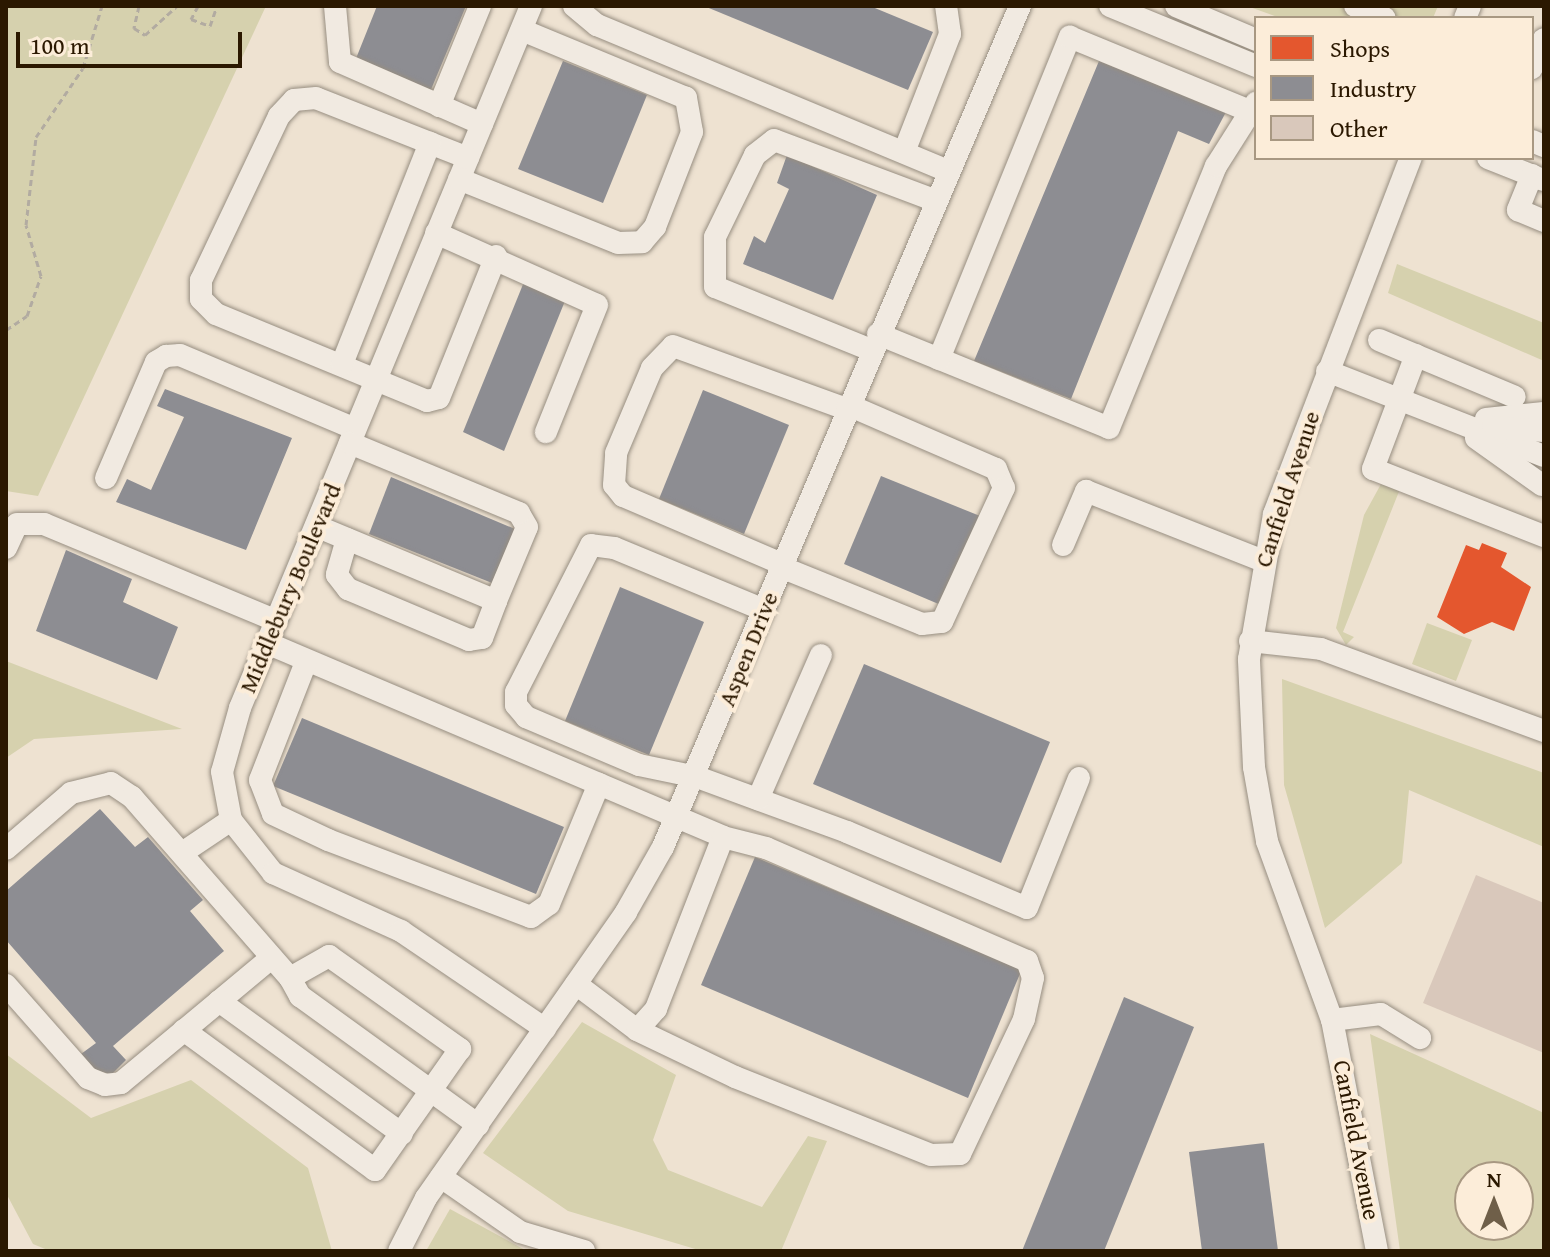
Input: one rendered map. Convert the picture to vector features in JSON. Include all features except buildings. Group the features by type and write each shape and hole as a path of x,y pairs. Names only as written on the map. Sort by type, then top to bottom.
{"street":[{"path":"335,6 340,62 482,124"},
{"path":"439,106 480,6"},
{"name":"Middlebury Boulevard","path":"231,820 224,755 267,643 531,6"},
{"path":"904,152 950,34 946,6"},
{"name":"Aspen Drive","path":"399,1251 441,1177 626,912 697,777 946,170 1020,6"},
{"path":"1110,6 1254,65"},
{"path":"1176,6 1216,14 1254,39"},
{"path":"585,9 946,170"},
{"path":"459,179 618,243 642,242 655,227 692,132 686,98 522,30"},
{"path":"934,200 774,140 755,155 715,237 715,287 874,342 939,359 1109,428 1216,166 1254,108 1070,37 939,359"},
{"path":"1534,63 1544,39"},
{"path":"468,158 316,98 286,104 201,280 201,299 216,314 427,401 439,398 496,256"},
{"path":"342,364 430,143"},
{"name":"Canfield Avenue","path":"1377,1251 1332,1020 1267,841 1252,746 1250,641 1261,560 1327,371 1410,160"},
{"path":"1498,160 1538,178 1518,210 1544,221"},
{"path":"436,233 496,256 597,305 546,432"},
{"path":"1379,340 1515,397"},
{"path":"673,346 847,407 996,469 1004,488 954,609 932,625 782,565 623,496 614,485 616,453 652,368 673,346"},
{"path":"106,478 156,362 166,356 180,355 519,513 527,527 476,640 388,606 340,583 347,539"},
{"path":"1416,355 1373,469 1544,536"},
{"path":"1327,371 1397,401 1544,456"},
{"path":"1456,422 1544,413"},
{"path":"1456,422 1544,422"},
{"path":"1456,422 1544,431"},
{"path":"1456,422 1544,439"},
{"path":"1456,422 1543,478"},
{"path":"1063,545 1086,491 1261,560"},
{"path":"6,548 17,524 44,524 277,621"},
{"path":"316,526 496,601"},
{"path":"764,610 591,545 516,692 526,717 639,765 697,777 758,799 1027,908 1079,778"},
{"path":"1250,641 1321,649 1543,728"},
{"path":"267,643 599,784 678,814 723,837 766,848 1027,961 1033,978 1024,1019 981,1118 960,1154 931,1155 637,1030 576,984"},
{"path":"758,799 821,655"},
{"path":"306,662 260,780 273,814 328,840 531,917 549,904 599,784"},
{"path":"6,849 71,793 102,783 132,797 290,978 300,996 478,1125"},
{"path":"182,853 231,820 273,873 401,931 545,1029"},
{"path":"637,1030 656,1009 723,837"},
{"path":"184,1030 375,1170 460,1049 329,956 290,978"},
{"path":"6,985 88,1078 105,1085 121,1083 271,958"},
{"path":"219,1001 402,1134"},
{"path":"1332,1020 1381,1014 1420,1038"},
{"path":"441,1177 520,1232 561,1248 584,1251"}],"path":[{"path":"6,330 27,316 41,276 26,225 36,137 83,68 102,6"},
{"path":"139,6 134,28 145,35 177,6"},
{"path":"198,6 191,19 210,26 217,6"}],"shaded area":[{"path":"6,6 266,6 38,496 6,491"},
{"path":"1247,6 1438,6 1434,16 1274,16"},
{"path":"1397,264 1544,323 1544,361 1388,293"},
{"path":"1381,484 1400,489 1343,632 1354,637 1346,645 1336,628 1364,515"},
{"path":"1427,623 1472,640 1456,681 1412,664"},
{"path":"6,661 182,729 34,739 6,758"},
{"path":"1282,679 1544,773 1544,847 1409,790 1402,863 1325,928 1284,785"},
{"path":"582,1022 676,1075 653,1140 668,1170 762,1207 808,1136 827,1141 781,1251 702,1251 568,1211 483,1153"},
{"path":"1370,1034 1544,1113 1544,1251 1400,1251"},
{"path":"6,1054 91,1118 191,1080 308,1168 332,1251 50,1251 33,1244 6,1193"},
{"path":"450,1209 527,1251 426,1251"}]}
